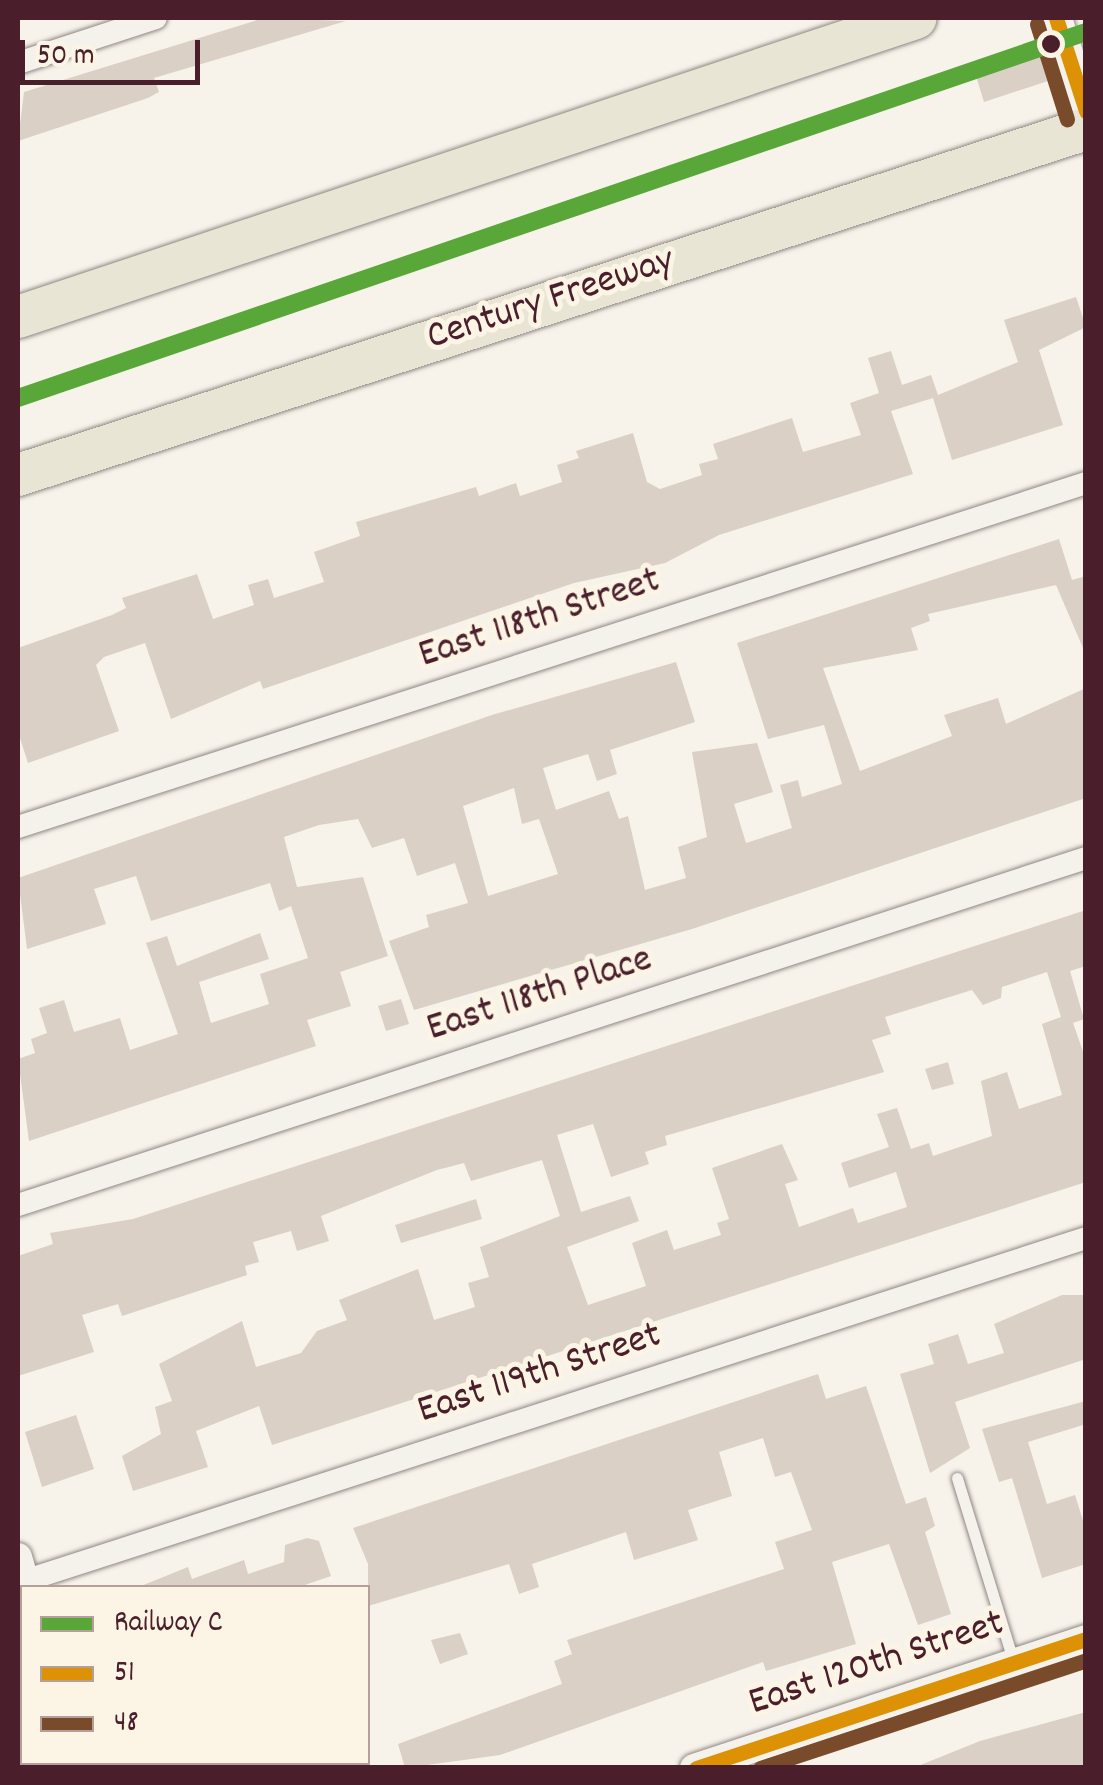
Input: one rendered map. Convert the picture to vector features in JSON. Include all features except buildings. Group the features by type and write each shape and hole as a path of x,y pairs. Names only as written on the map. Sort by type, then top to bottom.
{"highway":[{"path":"18,318 916,18"},
{"name":"Century Freeway","path":"18,475 1086,129"}],"main road":[{"path":"1056,18 1086,113"}],"street":[{"path":"18,63 156,18"},
{"name":"East 118th Street","path":"18,827 1086,484"},
{"name":"East 118th Place","path":"18,1205 1086,858"},
{"name":"East 119th Street","path":"22,1577 1086,1238"},
{"name":"East 120th Street","path":"694,1768 1086,1639"}],"lane":[{"path":"957,1478 1014,1663"}],"rail line":[{"name":"C","path":"18,398 1086,32"}],"transit line":[{"name":"51","path":"1056,18 1086,111"},
{"name":"48","path":"1037,24 1067,119"},
{"name":"51","path":"696,1768 1086,1639"},
{"name":"48","path":"760,1768 1086,1660"}]}
